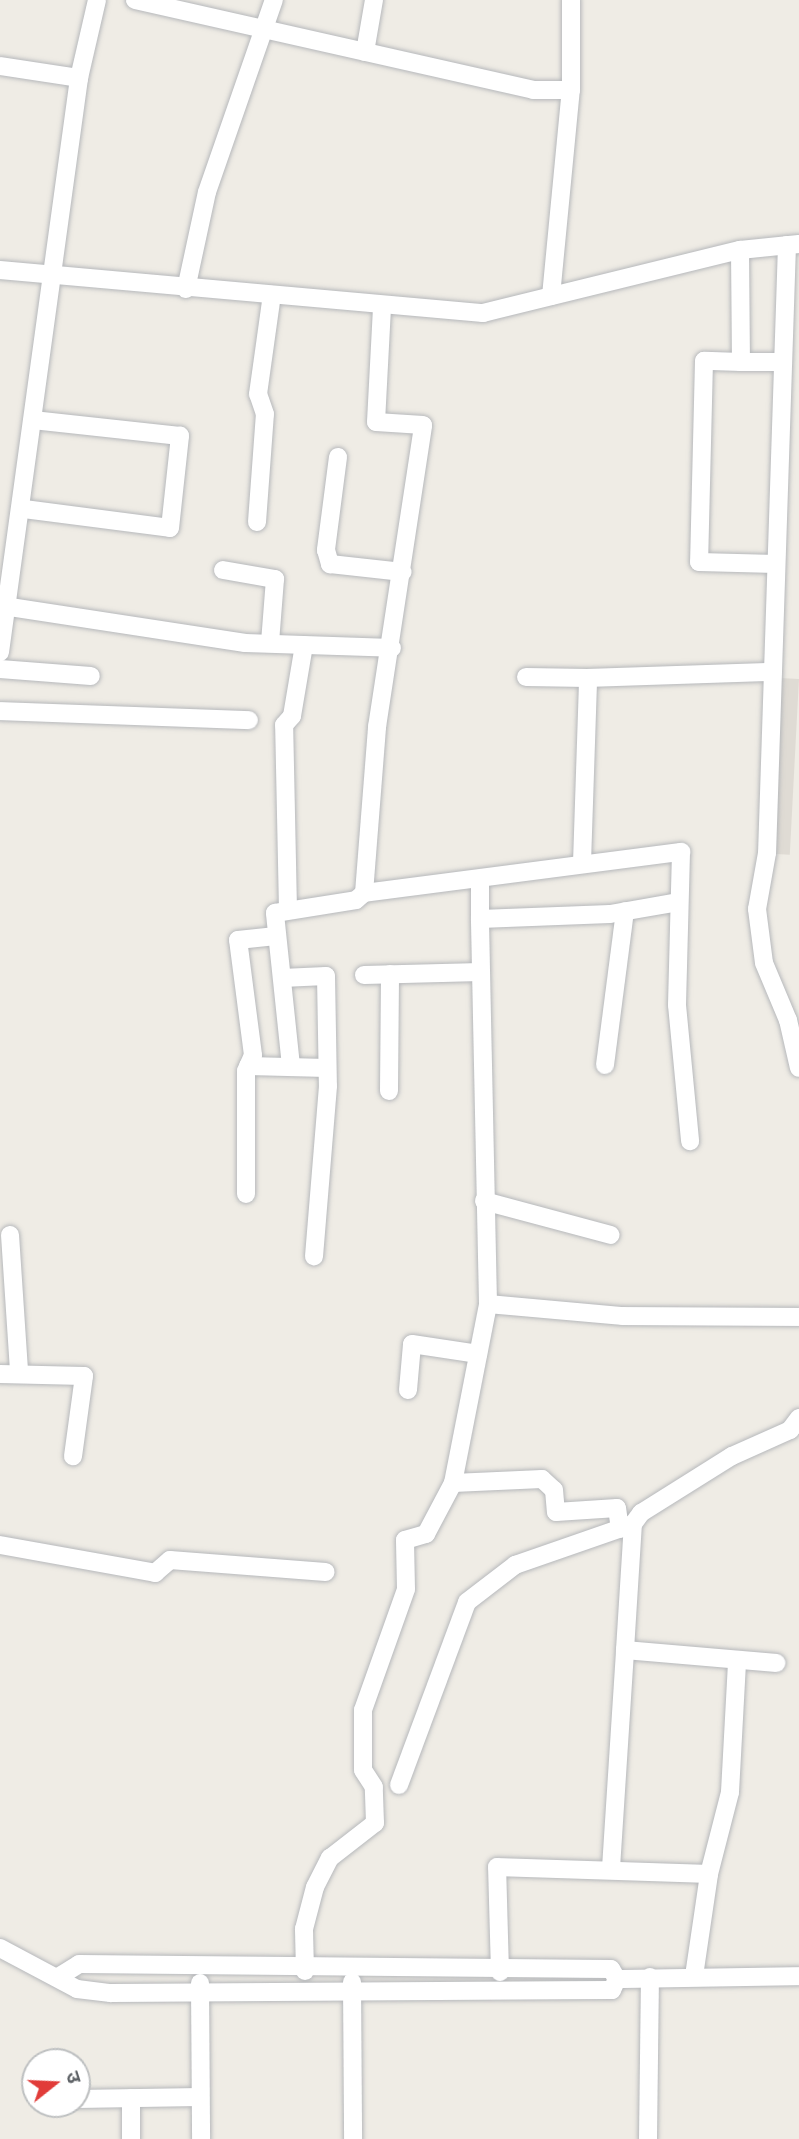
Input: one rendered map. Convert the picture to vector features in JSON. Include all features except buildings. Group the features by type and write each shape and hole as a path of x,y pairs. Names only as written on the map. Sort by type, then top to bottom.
{"street":[{"path":"0,652 10,607 8,563 24,509 51,275 79,78 97,0"},
{"path":"135,0 533,90 571,90"},
{"path":"186,289 207,192 274,0"},
{"path":"365,52 374,0"},
{"path":"551,296 571,90 571,0"},
{"path":"0,66 79,78"},
{"path":"0,270 272,295 382,309 483,313 740,250 793,245 783,362 767,853 757,909 764,963 789,1020 799,1068"},
{"path":"740,250 741,362"},
{"path":"257,522 265,414 258,394 272,295"},
{"path":"364,893 377,727 392,648 423,425 376,422 382,309"},
{"path":"776,564 699,562 704,361 783,362"},
{"path":"24,509 170,528 180,436 33,420"},
{"path":"338,457 326,550 330,564 403,572"},
{"path":"223,570 275,579 270,643"},
{"path":"10,607 270,643 392,648"},
{"path":"288,910 284,725 292,716 304,645"},
{"path":"0,669 91,676"},
{"path":"526,677 588,678 773,672"},
{"path":"582,863 588,678"},
{"path":"0,711 249,720"},
{"path":"291,1066 275,912 356,900 364,893 480,881 582,863 681,852 677,1005 690,1141"},
{"path":"305,1971 304,1928 320,1877 330,1858 375,1823 374,1787 363,1770 363,1710 406,1589 405,1539 426,1534 453,1483 488,1304 480,881"},
{"path":"480,919 625,911 678,902"},
{"path":"605,1065 625,911"},
{"path":"246,1194 251,1013 238,940 276,936"},
{"path":"364,975 481,972"},
{"path":"389,1091 390,974"},
{"path":"282,978 326,976 327,1068 314,1256"},
{"path":"248,1066 327,1068"},
{"path":"484,1201 611,1235"},
{"path":"9,1235 19,1371"},
{"path":"488,1304 623,1317 799,1317"},
{"path":"408,1390 412,1344 478,1354"},
{"path":"0,1374 19,1371 84,1376 74,1456"},
{"path":"399,1786 467,1602 515,1565 627,1527 668,1493 790,1430 799,1418"},
{"path":"453,1483 542,1479 554,1490 556,1513 617,1508 627,1527 625,1650 611,1868"},
{"path":"0,1545 155,1573 170,1560 244,1571 327,1572"},
{"path":"625,1650 776,1663"},
{"path":"694,1976 709,1874 730,1792 737,1661"},
{"path":"500,1972 497,1867 611,1868 709,1874"},
{"path":"0,1948 60,1976 77,1989 111,1993 352,1993 650,1977 799,1976"},
{"path":"60,1976 79,1964 305,1971 500,1972 613,1979"},
{"path":"201,1969 201,2139"},
{"path":"352,1971 353,2139"},
{"path":"648,2139 650,1977"},
{"path":"131,2098 131,2139"},
{"path":"91,2099 200,2098"}],"shaded area":[{"path":"780,678 799,679 790,855 771,854"}]}
